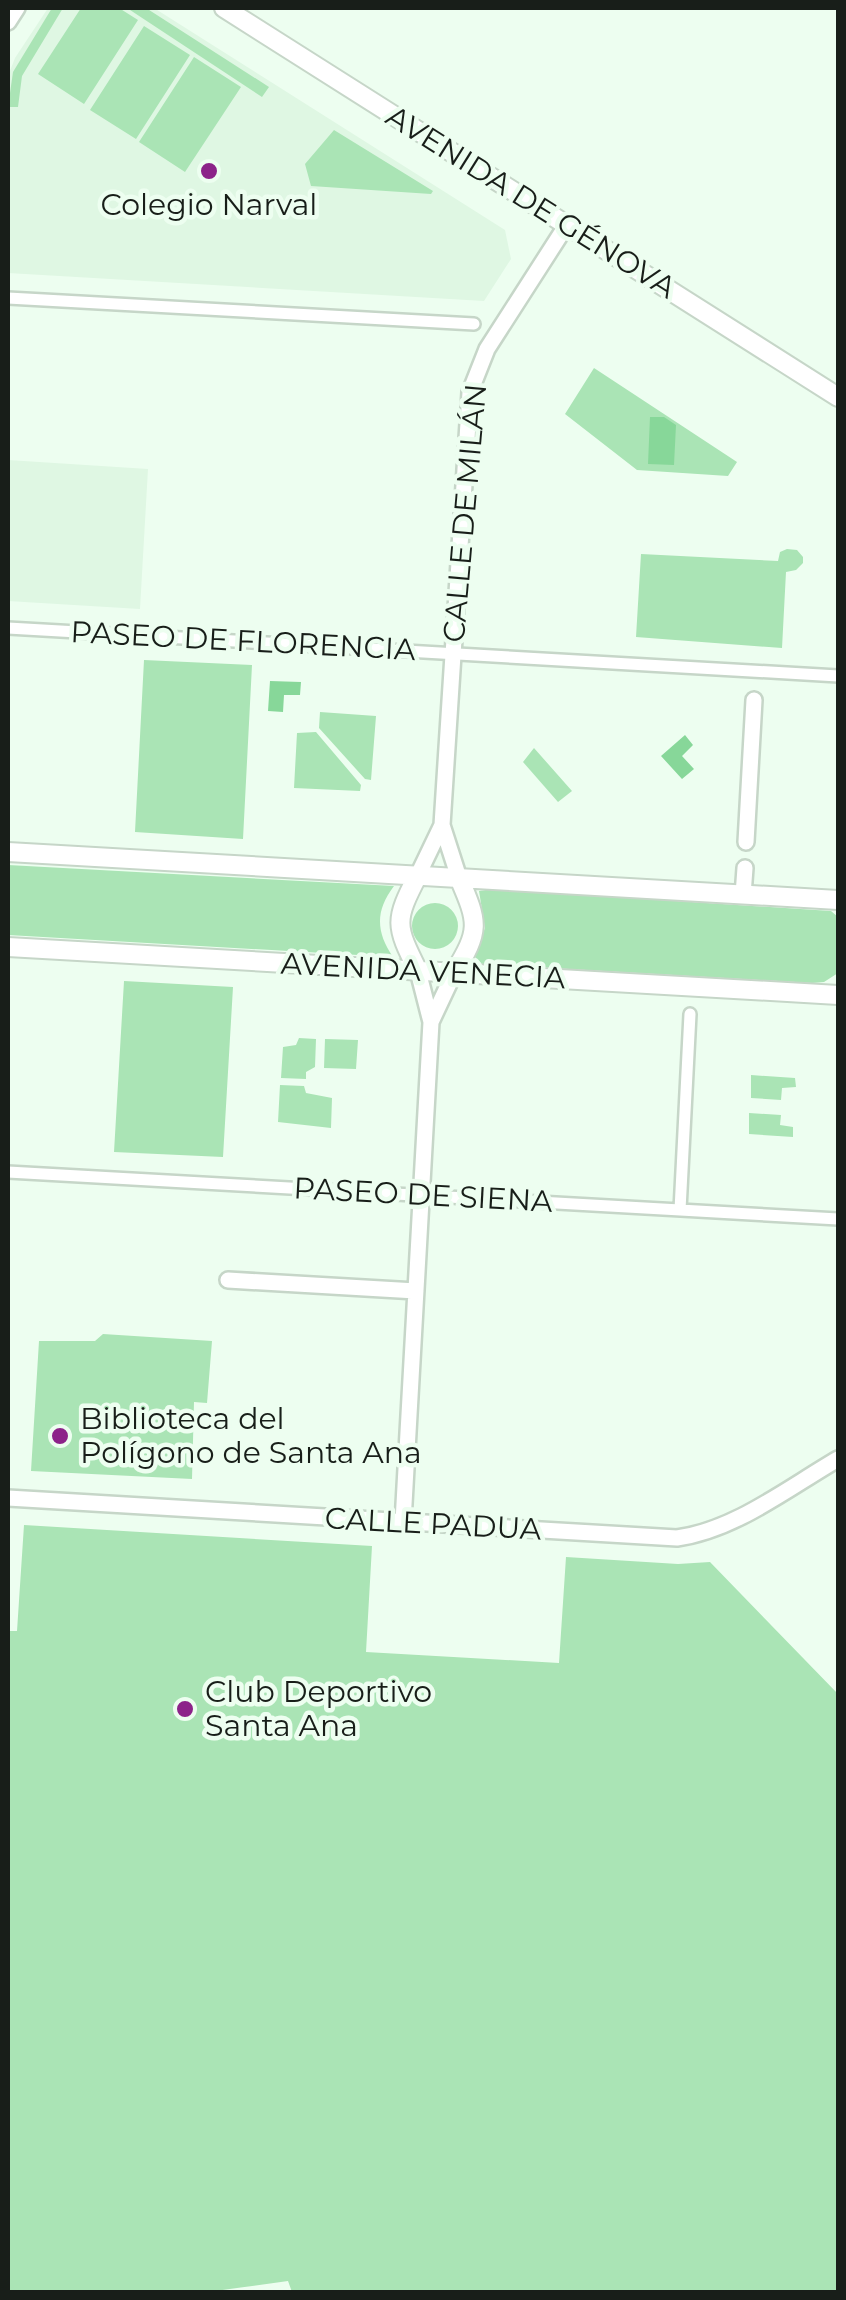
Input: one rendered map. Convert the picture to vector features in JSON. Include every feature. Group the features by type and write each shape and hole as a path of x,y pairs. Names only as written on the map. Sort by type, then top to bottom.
{"street":[{"name":"AVENIDA DE GÉNOVA","path":"224,8 838,397"},
{"name":"CALLE DE MILÁN","path":"459,878 442,825 466,426 474,377 494,338 566,226"},
{"path":"8,298 474,324"},
{"name":"PASEO DE FLORENCIA","path":"8,628 838,676"},
{"path":"746,842 754,700"},
{"name":"CALLE DE MILÁN","path":"418,875 442,825"},
{"path":"8,852 838,900"},
{"path":"743,895 744,868"},
{"path":"403,1522 431,1022 418,971 399,935 402,908 418,875"},
{"path":"431,1022 473,942 474,914 459,878"},
{"name":"AVENIDA VENECIA","path":"8,946 837,994"},
{"path":"680,1210 690,1014"},
{"name":"PASEO DE SIENA","path":"8,1172 838,1219"},
{"path":"228,1280 416,1291"},
{"name":"CALLE PADUA","path":"8,1498 690,1536 726,1524 838,1459"}],"shaded area":[{"name":"Colegio Narval","path":"48,8 154,8 505,230 511,259 484,301 8,273 8,76 15,58"},
{"path":"52,8 63,8 22,76 18,107 8,107 13,72"},
{"path":"81,8 119,8 138,20 84,104 38,74"},
{"path":"127,8 146,8 269,87 262,97"},
{"path":"144,26 190,55 136,139 90,110"},
{"path":"194,57 241,87 185,172 139,142"},
{"path":"334,130 433,191 431,194 311,186 305,164"},
{"path":"594,368 737,462 728,476 637,470 565,414"},
{"path":"650,417 664,417 676,425 674,465 648,464"},
{"path":"8,460 148,469 140,609 8,601"},
{"path":"797,550 803,563 786,572 782,648 636,637 641,554 778,561 780,552"},
{"path":"144,660 252,665 243,839 135,832"},
{"path":"270,681 301,682 300,695 284,695 283,712 268,711"},
{"path":"320,712 376,716 371,780 365,779 319,728"},
{"path":"316,732 361,785 360,791 294,788 297,733"},
{"path":"685,735 693,745 682,756 694,769 682,779 661,756"},
{"path":"534,748 572,791 558,802 523,762"},
{"path":"8,865 394,886 383,904 380,922 383,939 393,957 8,935"},
{"path":"479,891 831,911 838,917 838,973 824,982 812,983 482,964 474,956 485,928"},
{"path":"435,903 451,910 458,926 451,942 435,949 419,942 412,926 419,910"},
{"path":"124,981 233,987 223,1157 114,1152"},
{"path":"299,1038 316,1039 315,1067 306,1072 306,1079 281,1078 283,1047 296,1045"},
{"path":"325,1039 358,1040 356,1069 324,1068"},
{"path":"751,1075 795,1078 796,1087 782,1088 781,1100 751,1098"},
{"path":"280,1085 304,1086 306,1093 332,1098 331,1128 278,1122"},
{"path":"749,1113 781,1115 780,1125 793,1127 793,1137 749,1134"},
{"path":"103,1334 212,1341 207,1403 194,1402 192,1479 31,1471 39,1341 95,1341"},
{"path":"24,1525 372,1546 366,1652 559,1663 566,1557 678,1564 710,1562 838,1694 838,2292 292,2292 288,2281 208,2292 8,2292 8,1631 17,1631"}],"place":[{"name":"Colegio Narval","path":"209,171"},
{"name":"Biblioteca del Polígono de Santa Ana","path":"60,1436"},
{"name":"Club Deportivo Santa Ana","path":"185,1709"}]}
